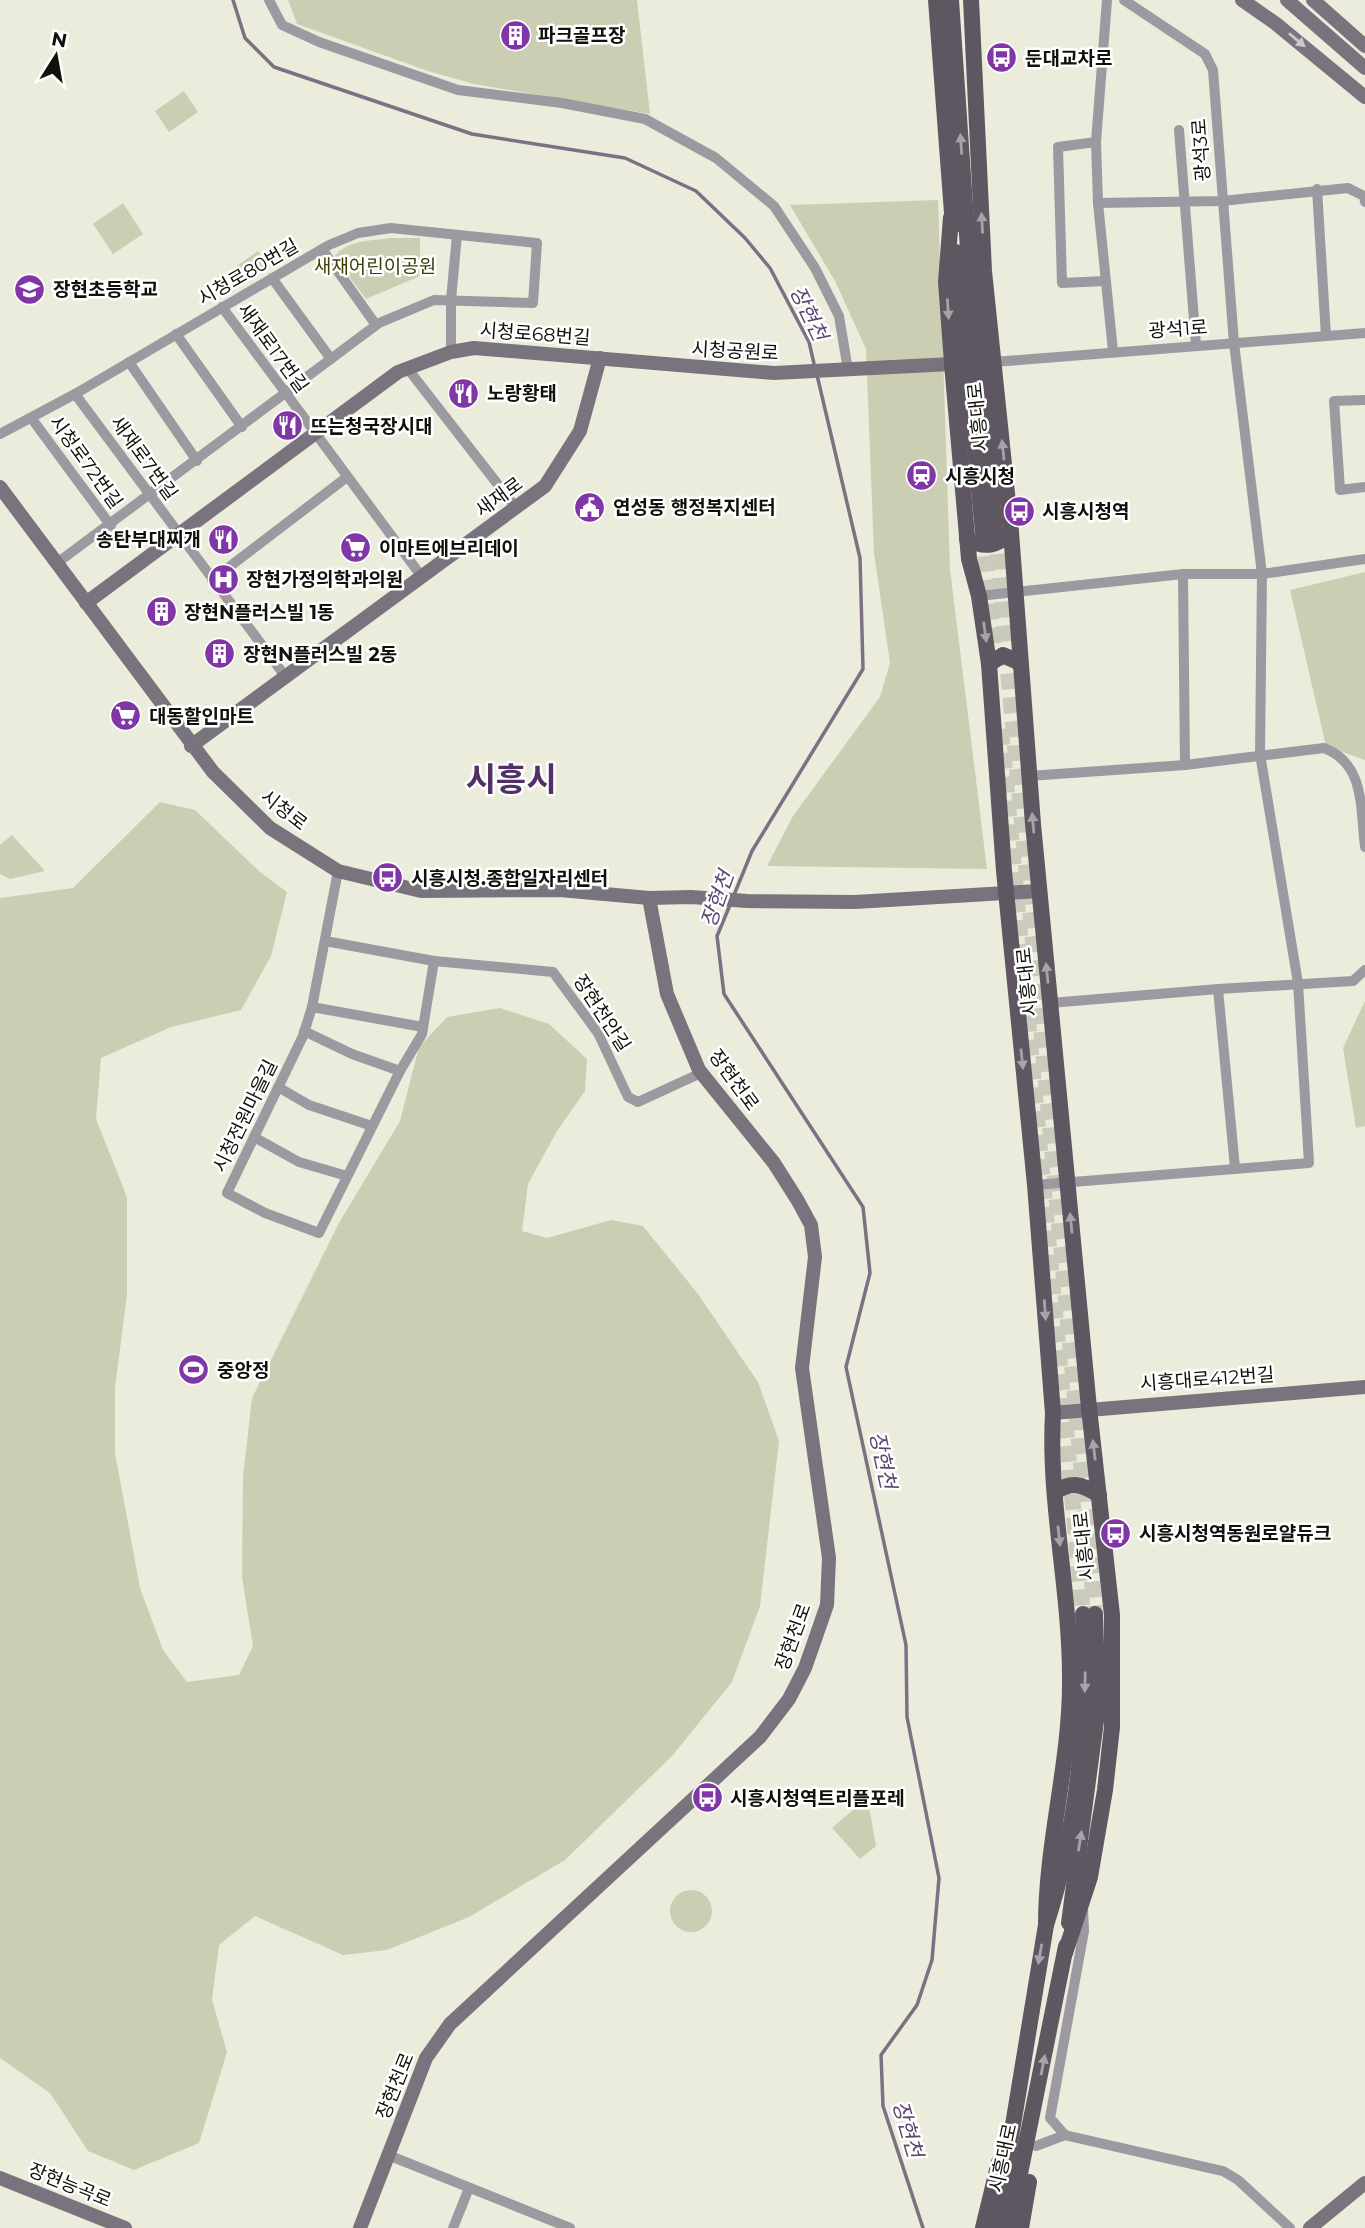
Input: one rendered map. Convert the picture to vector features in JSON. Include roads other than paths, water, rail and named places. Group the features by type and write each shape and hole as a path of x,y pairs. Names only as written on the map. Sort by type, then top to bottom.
{"main road":[{"name":"시흥대로","path":"936,0 951,217 997,531 1016,593 1039,891 1089,1408 1112,1615 1112,1727 1105,1790 1083,1903 1065,1953"},
{"name":"시흥대로","path":"951,0 970,278 997,531"},
{"name":"시흥대로","path":"971,0 984,271 994,362 997,531"},
{"name":"시흥대로","path":"951,217 946,282 952,364 969,559 979,596 989,664 1006,893 1035,1185 1053,1413 1051,1450 1068,1615 1070,1720 1064,1780 1046,1876 1045,1925 996,2228"},
{"path":"968,539 989,546 1001,542 997,531"},
{"path":"989,664 1003,654 1020,663"},
{"path":"1055,1493 1066,1485 1077,1484 1099,1495"},
{"name":"시흥대로","path":"1009,2228 1065,1953 1098,1706 1089,1614 1078,1768 1061,1878 1045,1925"},
{"name":"시흥대로","path":"1021,2228 1036,2146 1037,2097"},
{"name":"시흥대로","path":"983,2228 1012,2116"}],"street":[{"path":"269,0 282,25 318,42 458,90 562,103 645,119 716,158 774,206 815,268 839,316 842,370"},
{"path":"1107,0 1096,142 1098,203 1113,351"},
{"name":"광석3로","path":"1124,0 1205,54 1213,70 1234,343 1262,573 1260,754 1298,983 1309,1163 1236,1168"},
{"path":"1242,0 1275,23 1365,97"},
{"path":"1287,0 1365,68"},
{"path":"1313,0 1365,46"},
{"path":"1179,130 1196,345"},
{"path":"1096,142 1058,147 1062,283 1105,281"},
{"path":"1098,203 1222,201 1317,189 1348,188 1364,196 1365,202"},
{"path":"1317,189 1326,336"},
{"name":"시청로80번길","path":"0,434 32,419 321,249 358,233 391,228 537,243 533,303"},
{"path":"451,352 451,300 457,235"},
{"path":"321,249 376,325"},
{"path":"272,278 331,359"},
{"name":"시청로72번길","path":"57,563 111,526 376,325 434,300 533,303"},
{"name":"새재로17번길","path":"222,307 422,577"},
{"name":"광석1로","path":"994,362 1365,333"},
{"path":"176,334 242,427"},
{"name":"시청로68번길","path":"86,603 398,372 451,352 474,348 600,358"},
{"name":"시청공원로","path":"600,358 679,367 774,373 952,364"},
{"name":"새재로","path":"191,746 545,486 580,431 600,358"},
{"path":"129,362 197,461"},
{"path":"408,369 517,509"},
{"name":"새재로7번길","path":"75,394 285,677"},
{"path":"1365,400 1334,401 1340,490 1365,487"},
{"name":"시청로72번길","path":"32,419 111,526"},
{"path":"212,580 347,477"},
{"name":"시청로","path":"0,487 213,772 270,828 338,871 421,891 561,890 649,898 691,897 747,901 855,902 1039,891"},
{"path":"979,596 1183,574 1262,573 1365,559"},
{"path":"1183,574 1185,765"},
{"path":"1029,776 1185,765 1324,748 1341,755 1357,772 1365,847"},
{"name":"시청전원마을길","path":"338,871 312,1007 304,1031 227,1193 265,1213 319,1233 423,1027 434,961"},
{"name":"장현천로","path":"360,2228 426,2058 450,2024 760,1737 789,1699 805,1668 827,1605 829,1558 802,1368 815,1256 811,1225 774,1163 701,1073 667,994 649,898"},
{"name":"장현천안길","path":"325,941 434,961 552,972 571,993 598,1033 628,1097 638,1102 701,1073"},
{"path":"1050,1003 1353,981 1365,970"},
{"path":"1035,1185 1236,1168 1218,989"},
{"path":"312,1007 423,1027"},
{"path":"304,1031 352,1054 400,1071"},
{"path":"278,1087 309,1105 372,1126"},
{"path":"254,1137 299,1162 347,1176"},
{"name":"시흥대로412번길","path":"1053,1413 1365,1387"},
{"path":"1065,2135 1050,2118 1084,1931 1083,1903"},
{"path":"1036,2146 1065,2135 1223,2171 1238,2180 1290,2228"},
{"path":"388,2155 570,2228"},
{"name":"장현능곡로","path":"0,2178 125,2228"},
{"path":"1310,2228 1365,2183"},
{"path":"453,2228 469,2188"}],"waterway":[{"name":"장현천","path":"233,0 245,38 274,67 472,134 625,158 696,191 745,238 770,268 809,342 815,368"},
{"name":"장현천","path":"734,895 752,851 863,669 860,558 817,375"},
{"name":"장현천","path":"730,905 717,936 724,994 863,1207 870,1273 846,1367 906,1645 907,1717 939,1878 932,1960 917,2005 881,2055 883,2106 923,2228"}],"tunnel":[{"path":"995,530 1095,1614"},
{"path":"983,532 994,651"},
{"path":"1001,729 1083,1614"}],"place":[{"name":"파크골프장","path":"515,35"},
{"name":"둔대교차로","path":"1002,58"},
{"name":"장현초등학교","path":"30,289"},
{"name":"노랑황태","path":"464,393"},
{"name":"뜨는청국장시대","path":"287,426"},
{"name":"시흥시청","path":"922,476"},
{"name":"연성동 행정복지센터","path":"590,507"},
{"name":"시흥시청역","path":"1019,511"},
{"name":"송탄부대찌개","path":"224,539"},
{"name":"이마트에브리데이","path":"356,548"},
{"name":"장현가정의학과의원","path":"223,579"},
{"name":"장현N플러스빌 1동","path":"161,612"},
{"name":"장현N플러스빌 2동","path":"220,654"},
{"name":"대동할인마트","path":"126,716"},
{"name":"시흥시청.종합일자리센터","path":"388,878"},
{"name":"중앙정","path":"194,1370"},
{"name":"시흥시청역동원로얄듀크","path":"1116,1533"},
{"name":"시흥시청역트리플포레","path":"707,1798"}],"district":[{"name":"시흥시","path":"511,779"}],"park label":[{"name":"새재어린이공원","path":"375,266"}]}
